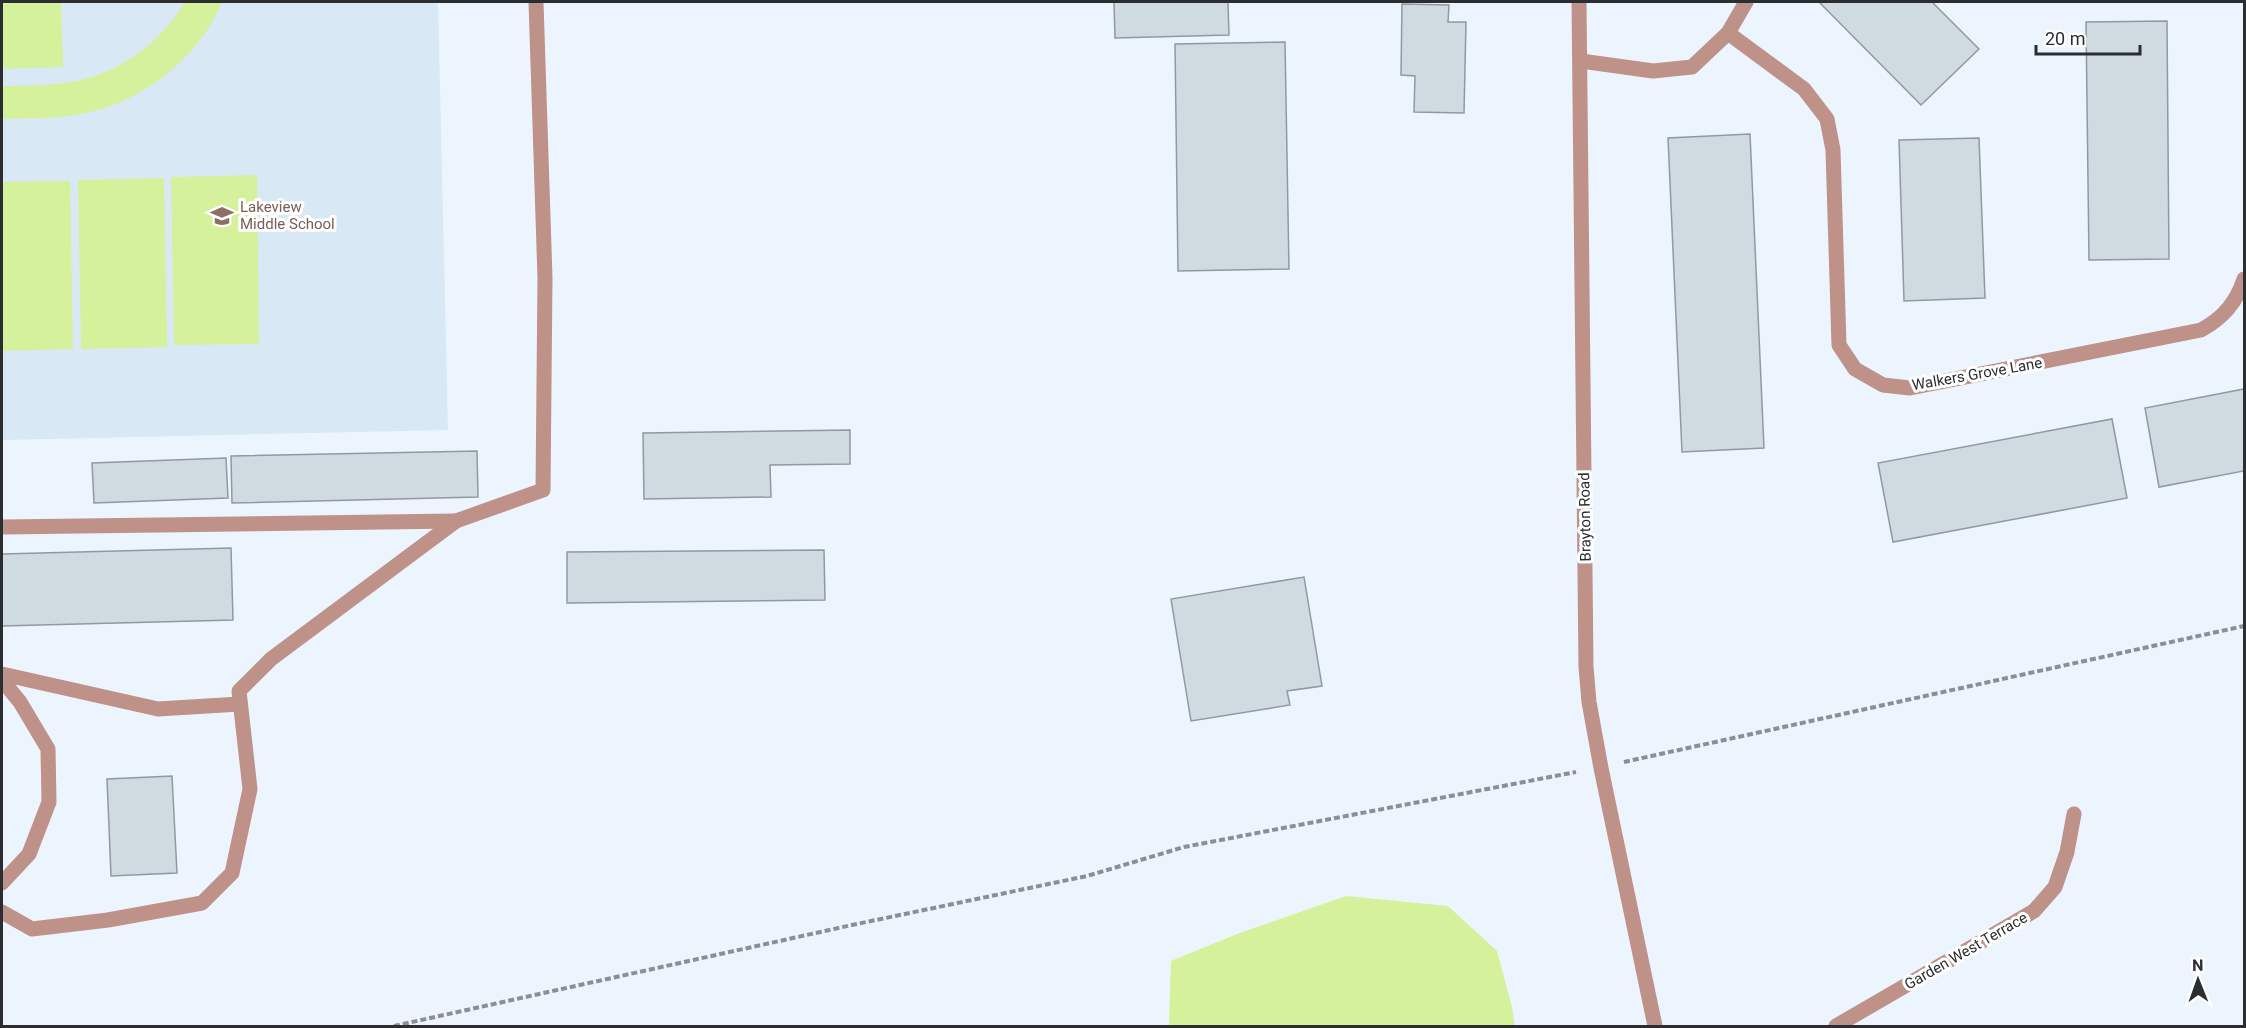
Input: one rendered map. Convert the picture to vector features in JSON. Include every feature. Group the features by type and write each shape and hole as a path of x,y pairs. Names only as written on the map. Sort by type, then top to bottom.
{"street":[{"path":"2,912 32,929 108,920 202,903 232,873 250,789 239,691 271,659 456,521 543,490 545,278 536,2"},
{"name":"Brayton Road","path":"1579,2 1586,667 1589,702 1601,768 1655,1026"},
{"path":"1581,61 1653,71 1692,67 1728,33 1746,2"},
{"name":"Walkers Grove Lane","path":"1728,33 1804,89 1827,119 1833,150 1839,345 1855,369 1883,385 1910,387 2201,330 2217,321 2240,302 2244,279"},
{"path":"2,527 456,521"},
{"path":"2,674 158,709 240,704"},
{"path":"2,680 20,702 48,749 50,802 28,854 2,883"},
{"name":"Garden West Terrace","path":"1836,1026 2034,911 2055,887 2067,852 2074,814"}],"path":[{"path":"394,1026 852,924 1087,876 1184,847 1601,768 2244,626"}],"shaded area":[{"name":"Lakeview Middle School","path":"2,2 438,2 448,430 2,440"}],"green space":[{"path":"2,2 61,2 63,67 2,69"},
{"path":"185,2 222,2 198,43 182,61 143,91 121,102 75,115 2,119 2,86 62,83 106,72 122,64 151,43 175,17"},
{"path":"257,175 259,344 174,345 171,177"},
{"path":"164,178 167,347 81,349 78,180"},
{"path":"70,181 73,349 2,351 2,182"},
{"path":"1346,896 1448,906 1497,951 1515,1026 1169,1026 1171,961 1237,934"}],"building":[{"path":"1114,2 1228,2 1229,35 1115,38"},
{"path":"1819,2 1932,2 1979,49 1921,105"},
{"path":"1402,4 1449,5 1448,22 1466,22 1464,113 1414,112 1415,76 1401,75"},
{"path":"2167,21 2169,259 2089,260 2086,22"},
{"path":"1285,42 1289,269 1178,271 1175,44"},
{"path":"1750,134 1764,448 1682,452 1668,138"},
{"path":"1979,138 1985,298 1904,301 1899,140"},
{"path":"2244,389 2244,471 2159,487 2145,408"},
{"path":"2112,419 2127,498 1893,542 1878,463"},
{"path":"850,430 850,464 770,465 771,497 644,499 643,433"},
{"path":"477,451 478,497 232,503 231,456"},
{"path":"226,458 228,498 94,503 92,463"},
{"path":"231,548 233,620 2,626 2,554"},
{"path":"824,550 825,600 567,603 567,552"},
{"path":"1304,577 1322,686 1287,691 1290,705 1191,721 1171,599"},
{"path":"172,776 177,873 111,876 107,779"}],"place":[{"name":"Lakeview Middle School","path":"222,216"}]}
